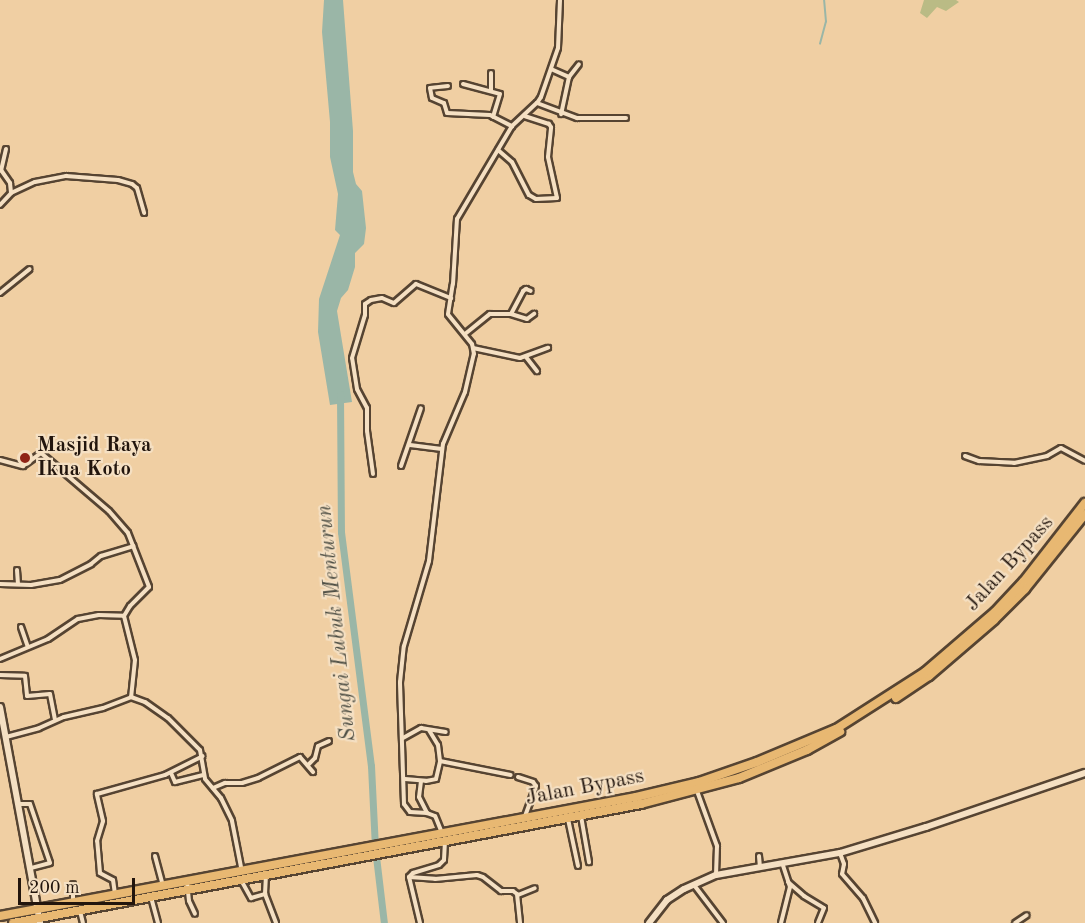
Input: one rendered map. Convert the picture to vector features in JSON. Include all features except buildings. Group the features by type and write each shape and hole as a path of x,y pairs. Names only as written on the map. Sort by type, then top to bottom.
{"highway":[{"name":"Jalan Bypass","path":"444,838 568,818 637,801 779,754 836,729 894,694 954,649 995,612 1042,561 1085,503"},
{"name":"Jalan Bypass","path":"0,916 39,917 80,910 188,886 403,847 524,818 697,791 776,765 813,747 929,676 968,645 1017,598 1085,514"},
{"name":"Jalan Bypass","path":"241,876 266,874 336,859"},
{"name":"Jalan Bypass","path":"39,917 73,903 163,886 188,886"},
{"path":"14,923 39,917"}],"street":[{"path":"409,877 413,873 439,866 444,860 444,838 435,816 427,813 414,813 405,808 403,799 405,779 401,664 429,561 442,449 469,381 474,348 449,316 457,219 512,126 537,103 551,69 560,38 560,0"},
{"path":"561,114 569,76 579,64"},
{"path":"551,69 569,76"},
{"path":"491,73 491,90"},
{"path":"463,84 491,90 500,96 493,117"},
{"path":"448,86 430,88 432,98 444,104 447,113 493,117 512,126"},
{"path":"537,103 561,114 589,120 626,118"},
{"path":"498,150 510,160 529,195 536,199 558,196 548,157 551,127 549,124 525,116"},
{"path":"6,150 1,170 10,183 11,193"},
{"path":"0,205 11,193 51,177 118,180 137,188 144,213"},
{"path":"0,294 30,270"},
{"path":"373,474 366,431 367,408 357,389 352,358 364,318 365,304 382,298 394,303 416,284 451,298"},
{"path":"511,314 523,291 531,291"},
{"path":"465,334 490,314 511,314 527,320 534,314"},
{"path":"474,348 511,358 526,357 548,348"},
{"path":"526,357 537,371"},
{"path":"401,466 421,408"},
{"path":"410,445 442,449"},
{"path":"965,456 980,460 1014,463 1047,456 1061,448 1085,461"},
{"path":"0,460 23,466 39,453 43,454 109,511 128,533 149,586 124,616 135,660 131,697"},
{"path":"0,584 31,585 60,580 91,564 101,556 134,546"},
{"path":"17,570 18,584"},
{"path":"0,659 28,647 78,619 99,615 124,616"},
{"path":"21,627 28,647"},
{"path":"0,675 25,676 27,696 49,694 55,719"},
{"path":"6,737 39,728 55,719 103,708 131,697 145,702 168,718 196,745 203,756 203,774 232,821 241,876 251,898 265,894"},
{"path":"0,707 39,917"},
{"path":"403,738 418,729 446,732"},
{"path":"405,779 422,781 436,779 440,762 438,745 429,730"},
{"path":"308,765 315,758 318,747 329,741"},
{"path":"115,895 113,880 100,873 97,841 103,821 97,794 171,773 203,756"},
{"path":"213,788 225,783 242,783 258,778 299,758 313,772"},
{"path":"440,762 512,776"},
{"path":"171,773 175,782 203,774"},
{"path":"650,923 667,900 716,875 840,853 926,827 1085,773"},
{"path":"518,777 533,782 536,786 524,818"},
{"path":"422,781 419,797 427,813"},
{"path":"697,791 717,846 716,875"},
{"path":"18,804 30,804 50,863 31,868"},
{"path":"580,815 590,862"},
{"path":"568,818 578,866"},
{"path":"840,853 844,864 842,874 863,898 875,923"},
{"path":"155,856 163,886"},
{"path":"759,856 760,868"},
{"path":"781,923 789,890 783,864"},
{"path":"266,874 265,894 276,923"},
{"path":"409,877 435,879 477,875 489,879 501,891 513,891 518,895 520,923"},
{"path":"409,877 420,923"},
{"path":"788,882 804,896 824,908 818,923"},
{"path":"73,884 73,903"},
{"path":"694,885 723,923"},
{"path":"188,886 195,914"},
{"path":"518,895 535,888"},
{"path":"151,896 158,923"},
{"path":"80,910 83,923"},
{"path":"1016,923 1027,915"}],"green space":[{"path":"924,0 956,0 959,2 946,11 937,7 927,18 920,13"}],"shaded area":[{"path":"324,0 343,0 353,131 353,172 356,184 362,191 366,228 364,244 355,253 355,267 348,290 341,298 337,311 352,402 330,405 318,332 319,299 340,235 335,230 338,194 330,157 330,122 322,32"}],"waterway":[{"path":"820,44 826,22 824,0"},
{"name":"Sungai Lubuk Menturun","path":"340,394 341,532 371,766 375,848 384,923"}],"place":[{"name":"Masjid Raya Ikua Koto","path":"25,458"}]}
